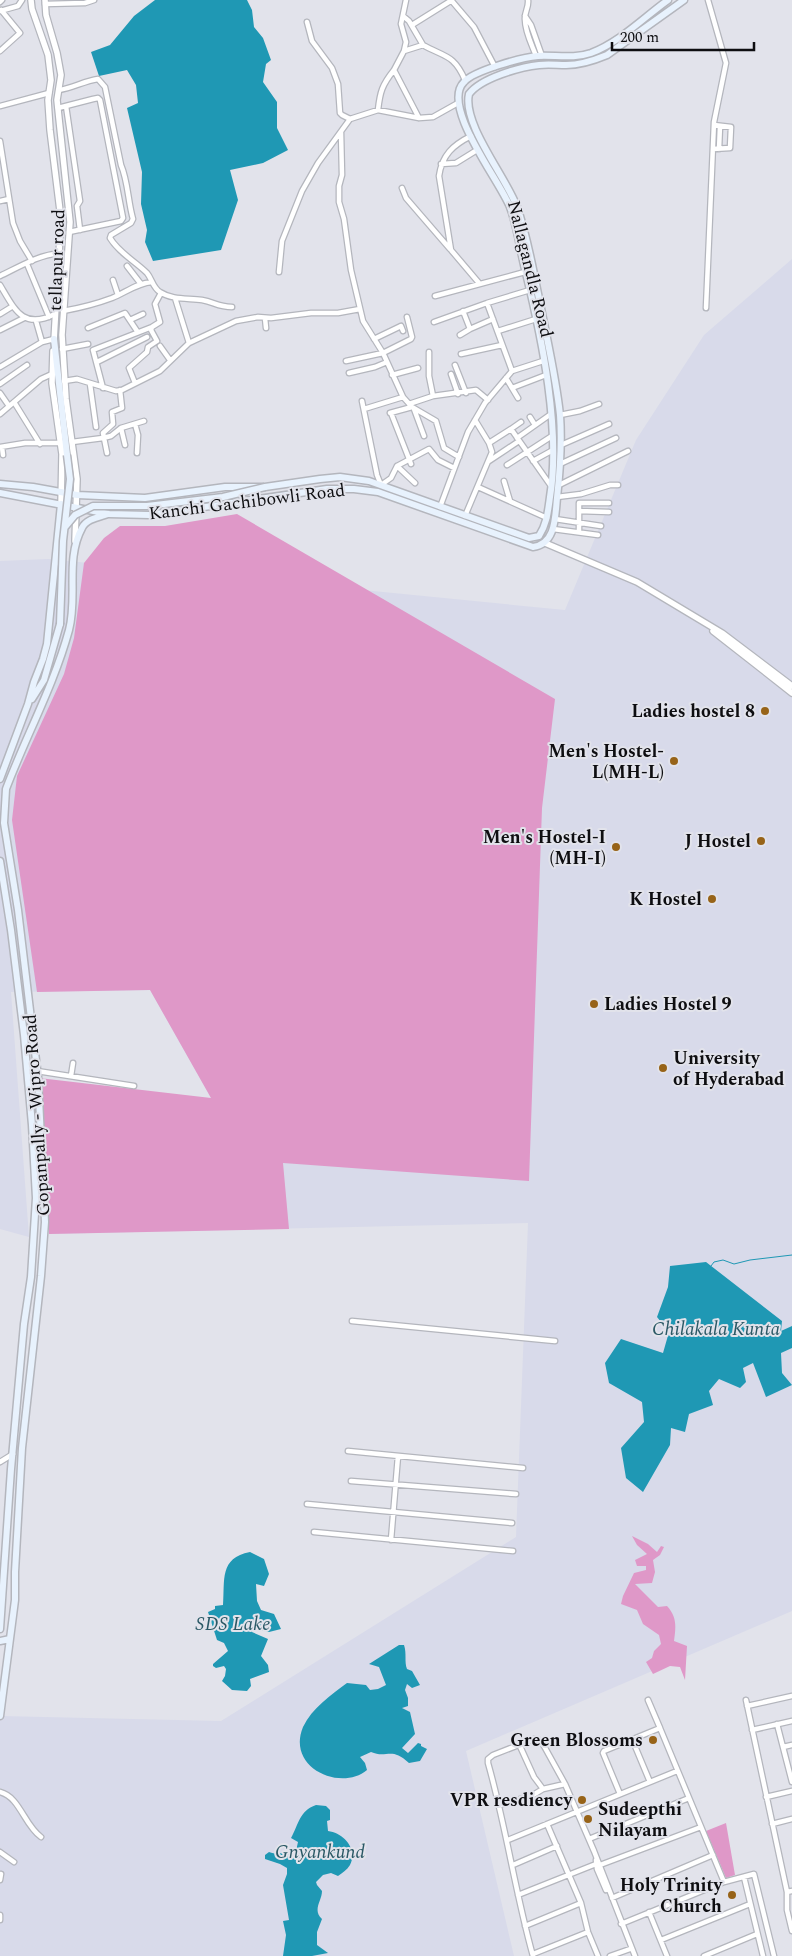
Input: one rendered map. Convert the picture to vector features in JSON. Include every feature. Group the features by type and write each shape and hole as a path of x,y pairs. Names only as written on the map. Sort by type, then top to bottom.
{"main road":[{"path":"458,103 459,89 466,80 495,67 539,56 579,56 590,53 615,40 668,0"},
{"name":"Nallagandla Road","path":"537,537 547,518 560,464 560,415 553,368 526,237 506,190 473,125 468,99 474,88 482,82 501,75 537,65 566,65 594,61 621,47 684,0"},
{"name":"Nallagandla Road","path":"458,103 478,150 506,190 536,319 549,390 557,498 553,529 545,543"},
{"path":"28,704 44,680 60,624 65,527 70,479 54,338"},
{"name":"Kanchi Gachibowli Road","path":"0,484 33,487 76,495 146,498 225,487 265,487 334,477 369,481 381,485 533,547 545,543"},
{"path":"65,527 75,515 93,506 147,506 223,497 265,487"},
{"name":"Kanchi Gachibowli Road","path":"0,493 76,506 109,514 149,515 327,489 354,489 378,492 465,516 530,538 537,537"},
{"path":"0,778 28,704 47,644 61,504"},
{"name":"Gopanpally - Wipro Road","path":"0,1716 15,1600 14,1572 22,1448 45,1222 37,1071 4,824 6,789 57,668 70,627 75,545 85,524 109,514"},
{"name":"Gopanpally - Wipro Road","path":"0,861 11,930 26,1058 36,1198 31,1277 24,1324 0,1628"},
{"path":"2,876 12,875"},
{"path":"34,1209 44,1210"},
{"path":"0,1641 10,1639"}],"street":[{"path":"0,51 20,33 0,11 18,6 22,0"},
{"name":"tellapur road","path":"31,0 32,9 48,55 50,136 61,219 52,315 54,338 52,383 62,454 61,504"},
{"path":"75,545 76,479 62,349 70,222 58,108 61,75 57,52 46,15 45,2 84,3 94,0"},
{"path":"378,110 383,84 394,70 404,52 406,42 401,24 406,0"},
{"path":"412,25 452,0 475,26 495,67"},
{"path":"528,0 529,7 525,16 525,23 539,56"},
{"path":"706,308 716,149 714,135 726,63 708,0"},
{"path":"403,16 412,25 422,45 433,51 444,53 456,64 466,80"},
{"path":"307,22 312,40 332,68 338,84 340,113 342,116 350,119"},
{"path":"404,52 422,45"},
{"path":"394,70 419,118"},
{"path":"59,90 69,89 98,79 105,87 121,166 126,177 127,197 133,220 112,233 110,238 120,250 143,269 155,288 161,293 176,298 203,300 219,306 232,307"},
{"path":"0,106 49,93"},
{"path":"58,108 95,99 100,100 123,218 121,221 69,232"},
{"path":"279,272 282,241 302,191 318,163 350,119 378,110 419,118 433,117 458,103"},
{"path":"66,106 80,201 77,206 79,231"},
{"path":"716,149 720,135 717,125"},
{"path":"716,149 730,148 731,127 717,125"},
{"path":"341,132 342,175 339,186 339,202 344,219 351,270 360,309 365,327 387,362 424,436"},
{"path":"50,136 61,135"},
{"path":"714,135 720,135"},
{"path":"451,250 439,176 441,164 454,144 471,136"},
{"path":"0,141 13,223 52,315 36,320 24,318 0,330"},
{"path":"441,164 456,163 478,150"},
{"path":"65,174 76,172"},
{"path":"402,188 406,198 480,283"},
{"path":"0,201 10,200"},
{"path":"0,276 29,262 58,254"},
{"path":"127,266 141,284"},
{"path":"435,296 525,272"},
{"path":"113,280 118,295"},
{"path":"63,311 88,307 141,284 152,282"},
{"path":"0,285 13,306 24,318"},
{"path":"434,322 530,290"},
{"path":"103,388 94,349 152,327 160,322 155,304 161,293"},
{"path":"176,298 189,343"},
{"path":"487,303 512,371"},
{"path":"0,314 13,306"},
{"path":"64,381 77,379 103,388 120,390 160,371 189,343 236,321 258,317 338,313 360,309"},
{"path":"463,311 470,329"},
{"path":"88,328 124,313 136,332"},
{"path":"130,320 143,314"},
{"path":"346,361 382,353 412,338 407,317"},
{"path":"265,318 266,328"},
{"path":"460,335 493,319"},
{"path":"498,330 536,319"},
{"path":"36,320 42,342"},
{"path":"374,339 401,326 403,331"},
{"path":"135,383 128,368 147,352 148,347 157,341 151,331 152,327"},
{"path":"97,362 147,336"},
{"path":"0,367 42,342 54,338"},
{"path":"62,349 88,344"},
{"path":"461,354 502,345"},
{"path":"160,346 170,360"},
{"path":"429,352 433,396"},
{"path":"439,510 454,468 475,420 488,400 512,371 543,361"},
{"path":"349,373 387,362"},
{"path":"0,384 27,365"},
{"path":"455,365 466,393"},
{"path":"392,375 418,368"},
{"path":"0,414 41,379 52,374"},
{"path":"451,374 458,394"},
{"path":"512,388 546,374"},
{"path":"506,378 518,398"},
{"path":"90,384 96,427"},
{"path":"106,453 103,438 104,431 113,424 112,412 122,408 120,390"},
{"path":"410,462 391,413 411,407 433,396 478,391 488,400"},
{"path":"0,393 11,404 40,444"},
{"path":"364,409 403,397"},
{"path":"362,401 375,468 381,485 391,478 396,466"},
{"path":"560,415 580,411 599,404"},
{"path":"411,407 436,420 444,448 459,457"},
{"path":"489,461 551,414"},
{"path":"530,417 535,425"},
{"path":"465,516 492,452 490,443 475,420"},
{"path":"72,442 111,436 121,428 144,421"},
{"path":"490,443 521,422"},
{"path":"135,424 138,438 137,453"},
{"path":"561,444 609,424"},
{"path":"121,428 125,446"},
{"path":"511,428 533,461 556,486 628,451"},
{"path":"507,465 552,436"},
{"path":"560,464 616,438"},
{"path":"3,455 1,447 25,443 61,443"},
{"path":"396,466 410,462 429,449 438,460 454,468"},
{"path":"533,461 553,450"},
{"path":"396,466 415,483"},
{"path":"504,481 510,502"},
{"path":"557,498 618,484"},
{"path":"478,487 547,518"},
{"path":"579,532 580,503 609,503"},
{"path":"579,512 609,512"},
{"path":"555,519 601,526"},
{"path":"553,529 598,535"},
{"path":"545,543 637,582 722,633 792,686"},
{"path":"706,625 792,693"},
{"path":"71,1076 73,1063"},
{"path":"37,1071 134,1086"},
{"path":"352,1320 555,1341"},
{"path":"348,1451 523,1468"},
{"path":"0,1462 13,1454"},
{"path":"391,1540 398,1456"},
{"path":"351,1481 516,1494"},
{"path":"308,1504 512,1522"},
{"path":"314,1532 512,1551"},
{"path":"792,1696 747,1703 772,1824 790,1891 792,1931"},
{"path":"648,1700 724,1882"},
{"path":"752,1730 792,1721"},
{"path":"777,1724 791,1771 792,1782"},
{"path":"620,1794 603,1753 604,1750 660,1728"},
{"path":"588,1932 533,1955 488,1759 534,1739 539,1740 544,1746 565,1784 594,1851 634,1956"},
{"path":"632,1739 650,1782"},
{"path":"519,1744 534,1777 543,1789"},
{"path":"783,1747 792,1745"},
{"path":"508,1840 678,1770"},
{"path":"500,1805 543,1789 565,1784"},
{"path":"766,1797 792,1791"},
{"path":"0,1792 14,1800 25,1820 41,1837"},
{"path":"589,1840 689,1798"},
{"path":"772,1824 792,1819"},
{"path":"547,1824 580,1903 588,1932 598,1956"},
{"path":"518,1894 701,1827"},
{"path":"513,1865 557,1846"},
{"path":"0,1852 14,1862"},
{"path":"612,1898 713,1855"},
{"path":"598,1865 634,1956"},
{"path":"0,1880 1,1874"},
{"path":"622,1924 724,1882 754,1874 774,1956"},
{"path":"744,1877 763,1956"},
{"path":"526,1926 580,1903"},
{"path":"660,1940 750,1904"},
{"path":"649,1912 667,1956"},
{"path":"0,1914 0,1920"},
{"path":"704,1956 757,1934"},
{"path":"610,1956 630,1949"}],"shaded area":[{"path":"792,259 792,1611 466,1751 514,1956 0,1956 0,1716 221,1721 516,1537 528,1223 49,1234 211,1098 150,990 11,992 29,1237 0,1229 0,561 48,559 565,610 636,440 704,335"},
{"path":"237,514 555,699 542,808 529,1181 283,1163 289,1229 49,1234 39,1078 211,1098 150,990 37,992 12,820 17,776 64,674 74,638 84,563 104,538 120,526 165,526"},
{"path":"632,1536 648,1544 657,1552 661,1546 664,1547 660,1555 653,1560 655,1572 652,1583 635,1584 658,1607 667,1606 673,1614 675,1626 674,1641 687,1646 685,1680 680,1667 670,1666 653,1674 646,1662 652,1658 654,1651 661,1644 659,1635 643,1624 637,1610 621,1604 634,1573 646,1570 646,1566 637,1566 635,1560 647,1554 637,1545"},
{"path":"726,1823 735,1875 726,1878 706,1831"}],"water":[{"path":"155,0 247,0 252,10 254,27 263,38 271,60 266,64 263,82 277,102 277,128 288,150 263,163 230,170 238,200 221,250 153,261 145,242 147,230 141,204 142,172 127,108 138,103 136,85 127,70 99,76 91,52 110,45 134,16"},
{"name":"Chilakala Kunta","path":"706,1262 782,1321 781,1331 792,1326 792,1348 781,1353 782,1373 792,1385 766,1397 753,1363 743,1368 746,1382 740,1388 719,1379 709,1391 713,1405 689,1414 685,1432 671,1428 670,1445 643,1492 626,1478 621,1448 644,1422 642,1402 609,1383 605,1363 621,1339 663,1353 669,1332 657,1317 668,1287 670,1266"},
{"name":"SDS Lake","path":"250,1552 264,1559 269,1574 264,1586 256,1584 257,1601 261,1610 274,1614 281,1629 269,1632 254,1629 253,1627 252,1632 268,1639 261,1656 268,1665 269,1672 250,1679 251,1686 247,1691 232,1690 222,1681 226,1669 224,1666 216,1668 213,1666 228,1651 224,1643 217,1640 208,1612 215,1609 215,1606 223,1605 224,1579 228,1565 233,1559"},
{"path":"399,1645 404,1645 407,1669 412,1671 420,1685 412,1688 407,1684 405,1690 408,1706 402,1708 410,1712 415,1734 402,1748 408,1753 418,1743 421,1744 421,1746 427,1749 420,1761 409,1763 398,1755 371,1752 360,1757 365,1763 367,1770 356,1776 344,1778 331,1777 319,1772 309,1764 302,1754 300,1742 303,1727 307,1720 322,1702 347,1683 366,1685 370,1690 386,1685 379,1667 369,1664"},
{"name":"Gnyankund","path":"316,1805 326,1806 330,1810 330,1820 327,1821 328,1831 344,1838 351,1848 352,1859 349,1867 338,1876 331,1873 323,1875 316,1882 322,1891 318,1912 322,1919 317,1932 317,1945 328,1953 312,1956 283,1956 286,1935 283,1921 289,1920 283,1885 287,1868 265,1859 265,1855 269,1852 277,1854 296,1851 298,1842 291,1838 303,1814"}],"waterway":[{"path":"711,1266 714,1262 723,1260 734,1264 792,1255"}],"place":[{"name":"Ladies hostel 8","path":"765,711"},
{"name":"Men's Hostel- L(MH-L)","path":"674,761"},
{"name":"J Hostel","path":"761,841"},
{"name":"Men's Hostel-I (MH-I)","path":"616,847"},
{"name":"K Hostel","path":"712,899"},
{"name":"Ladies Hostel 9","path":"594,1004"},
{"name":"University of Hyderabad","path":"663,1068"},
{"name":"Green Blossoms","path":"653,1740"},
{"name":"VPR resdiency","path":"582,1800"},
{"name":"Sudeepthi Nilayam","path":"588,1819"},
{"name":"Holy Trinity Church","path":"732,1895"}]}
